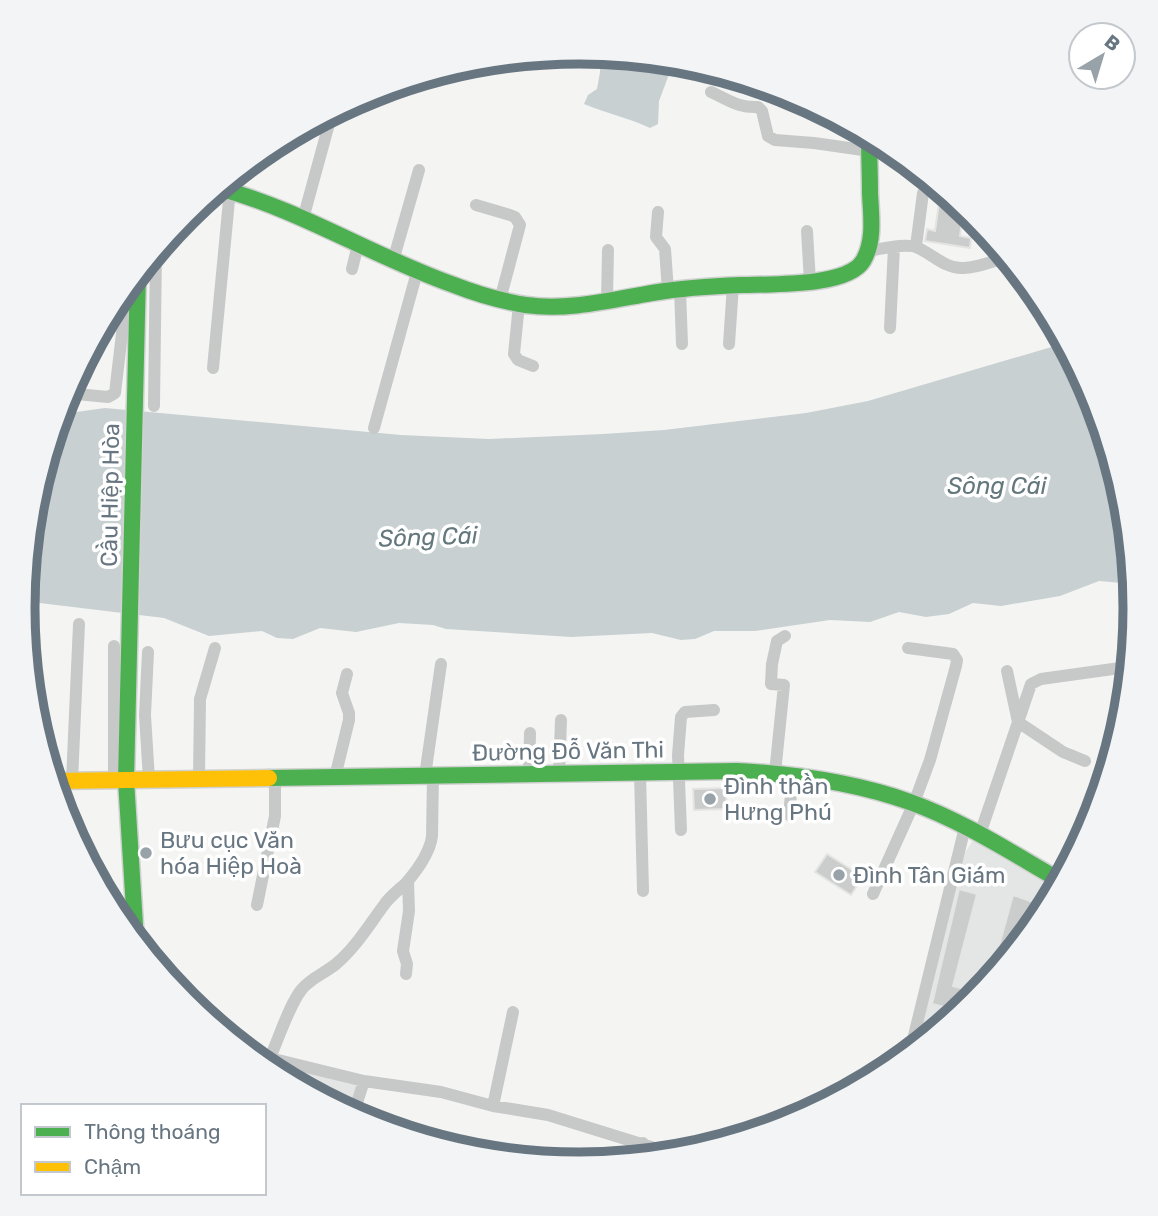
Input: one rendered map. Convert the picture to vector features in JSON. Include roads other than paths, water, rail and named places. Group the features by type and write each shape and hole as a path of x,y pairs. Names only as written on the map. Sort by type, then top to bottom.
{"main road":[{"path":"230,191 303,219 444,282 519,304 569,305 674,290 810,282 851,273 862,263 868,251 871,231 869,148"},
{"name":"Cầu Hiệp Hòa","path":"134,920 120,780 127,718 138,291"},
{"name":"Đường Đỗ Văn Thi","path":"63,781 680,772 793,774 862,787 914,803 972,830 1052,876"}],"street":[{"path":"710,92 737,105 758,107 762,111 768,136 772,139 828,145 861,143"},
{"path":"303,219 327,126"},
{"path":"393,261 419,170"},
{"path":"916,246 923,193"},
{"path":"213,368 224,196"},
{"path":"476,205 515,217 520,225 499,300"},
{"path":"658,212 656,237 666,249 682,344"},
{"path":"807,231 810,282"},
{"path":"352,269 358,245"},
{"path":"868,251 916,246 940,261 960,269 997,260"},
{"path":"890,328 894,247"},
{"path":"607,300 608,250"},
{"path":"154,406 156,266"},
{"path":"374,428 417,272"},
{"path":"729,344 733,285"},
{"path":"519,304 514,354 518,360 533,366"},
{"path":"79,394 108,397 115,393 123,312"},
{"path":"72,781 79,624"},
{"path":"775,773 784,685 771,684 772,664 776,642 785,636"},
{"path":"114,646 120,780"},
{"path":"199,779 200,699 215,648"},
{"path":"873,894 914,803 930,760 957,660 953,654 947,652 908,648"},
{"path":"148,652 145,715 149,780"},
{"path":"271,1056 302,989 337,964 353,947 386,902 408,881 427,854 430,844 429,776 441,664"},
{"path":"914,1036 972,830 1018,722 1031,684 1041,678 1119,668"},
{"path":"1007,671 1018,722 1063,752 1085,761"},
{"path":"335,777 349,720 342,694 347,674"},
{"path":"681,830 678,755 681,717 685,712 714,710"},
{"path":"559,774 561,720"},
{"path":"529,774 530,733"},
{"path":"640,773 643,891"},
{"path":"789,815 793,774"},
{"path":"257,905 275,816 275,778"},
{"path":"406,974 407,964 403,951 409,911 408,881"},
{"path":"129,913 133,911"},
{"path":"493,1106 513,1012"},
{"path":"276,1060 364,1081 441,1092 493,1106 548,1115 653,1147"},
{"path":"356,1104 364,1081"},
{"path":"642,1148 643,1143"}],"water":[{"path":"600,65 670,72 659,101 658,124 650,128 584,104 588,95 597,89"},
{"name":"Sông Cái","path":"1055,346 1082,400 1104,467 1113,502 1122,583 1099,581 1060,596 1001,606 973,603 949,614 926,617 899,612 870,622 830,620 755,631 714,631 695,639 681,640 652,633 571,637 446,629 433,625 399,623 356,632 320,628 293,639 277,638 262,631 209,636 164,618 35,602 36,572 45,502 71,413 105,408 401,435 489,439 664,430 806,413 868,401"}],"place":[{"name":"Đình thần Hưng Phú","path":"710,799"},
{"name":"Bưu cục Văn hóa Hiệp Hoà","path":"146,853"},
{"name":"Đình Tân Giám","path":"839,875"}]}
